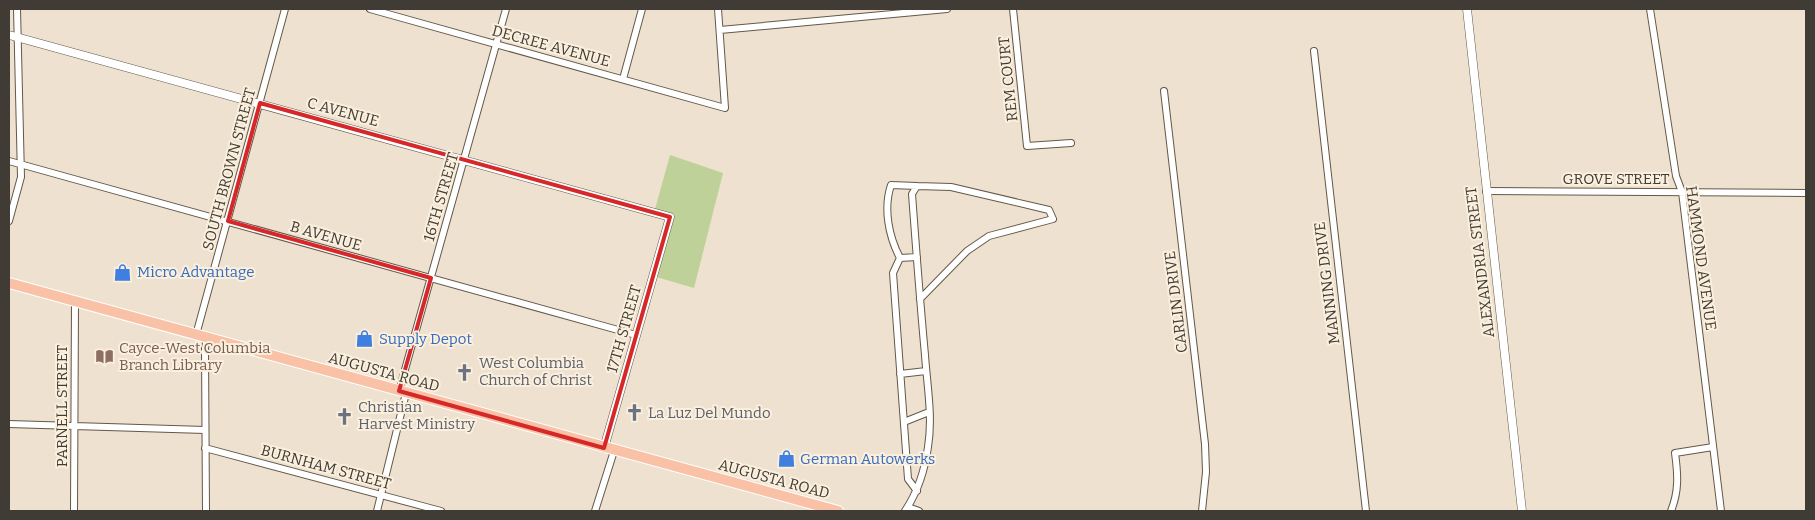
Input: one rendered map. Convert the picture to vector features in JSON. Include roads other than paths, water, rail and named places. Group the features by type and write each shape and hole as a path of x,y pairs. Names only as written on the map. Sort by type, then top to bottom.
{"main road":[{"name":"AUGUSTA ROAD","path":"9,283 838,511"}],"street":[{"path":"9,221 21,177 13,36 17,9"},
{"name":"SOUTH BROWN STREET","path":"196,335 285,9"},
{"name":"DECREE AVENUE","path":"370,9 725,108 720,30"},
{"name":"16TH STREET","path":"376,511 402,392 431,278 506,9"},
{"path":"623,79 642,9"},
{"path":"718,9 720,30 947,9"},
{"name":"REM COURT","path":"1013,9 1027,146 1071,142"},
{"name":"ALEXANDRIA STREET","path":"1467,9 1522,511"},
{"name":"HAMMOND AVENUE","path":"1650,9 1675,172 1682,192 1721,511"},
{"name":"C AVENUE","path":"13,36 670,217"},
{"name":"MANNING DRIVE","path":"1314,51 1366,511"},
{"name":"CARLIN DRIVE","path":"1164,91 1206,444 1206,472 1202,511"},
{"name":"B AVENUE","path":"9,161 636,335"},
{"path":"900,258 894,247 889,225 888,195 891,185 951,187 1049,210 1052,220 989,236 967,251 920,298"},
{"path":"917,186 912,194 929,412 928,447 916,491 906,509 919,511"},
{"name":"GROVE STREET","path":"1486,191 1806,193"},
{"name":"17TH STREET","path":"609,449 636,335 670,217"},
{"path":"900,258 917,257"},
{"path":"900,258 893,273 908,479 916,491"},
{"name":"PARNELL STREET","path":"74,511 75,302"},
{"path":"206,511 205,348 207,338"},
{"path":"900,374 926,371"},
{"path":"904,422 929,412"},
{"path":"9,424 205,430"},
{"path":"1671,511 1678,488 1675,453 1713,447"},
{"name":"BURNHAM STREET","path":"205,448 441,511"},
{"path":"595,511 609,449"}],"place":[{"name":"Micro Advantage","path":"123,272"},
{"name":"Supply Depot","path":"365,339"},
{"name":"Cayce-West Columbia Branch Library","path":"105,357"},
{"name":"West Columbia Church of Christ","path":"465,372"},
{"name":"La Luz Del Mundo","path":"634,413"},
{"name":"Christian Harvest Ministry","path":"344,416"},
{"name":"German Autowerks","path":"786,459"}]}
